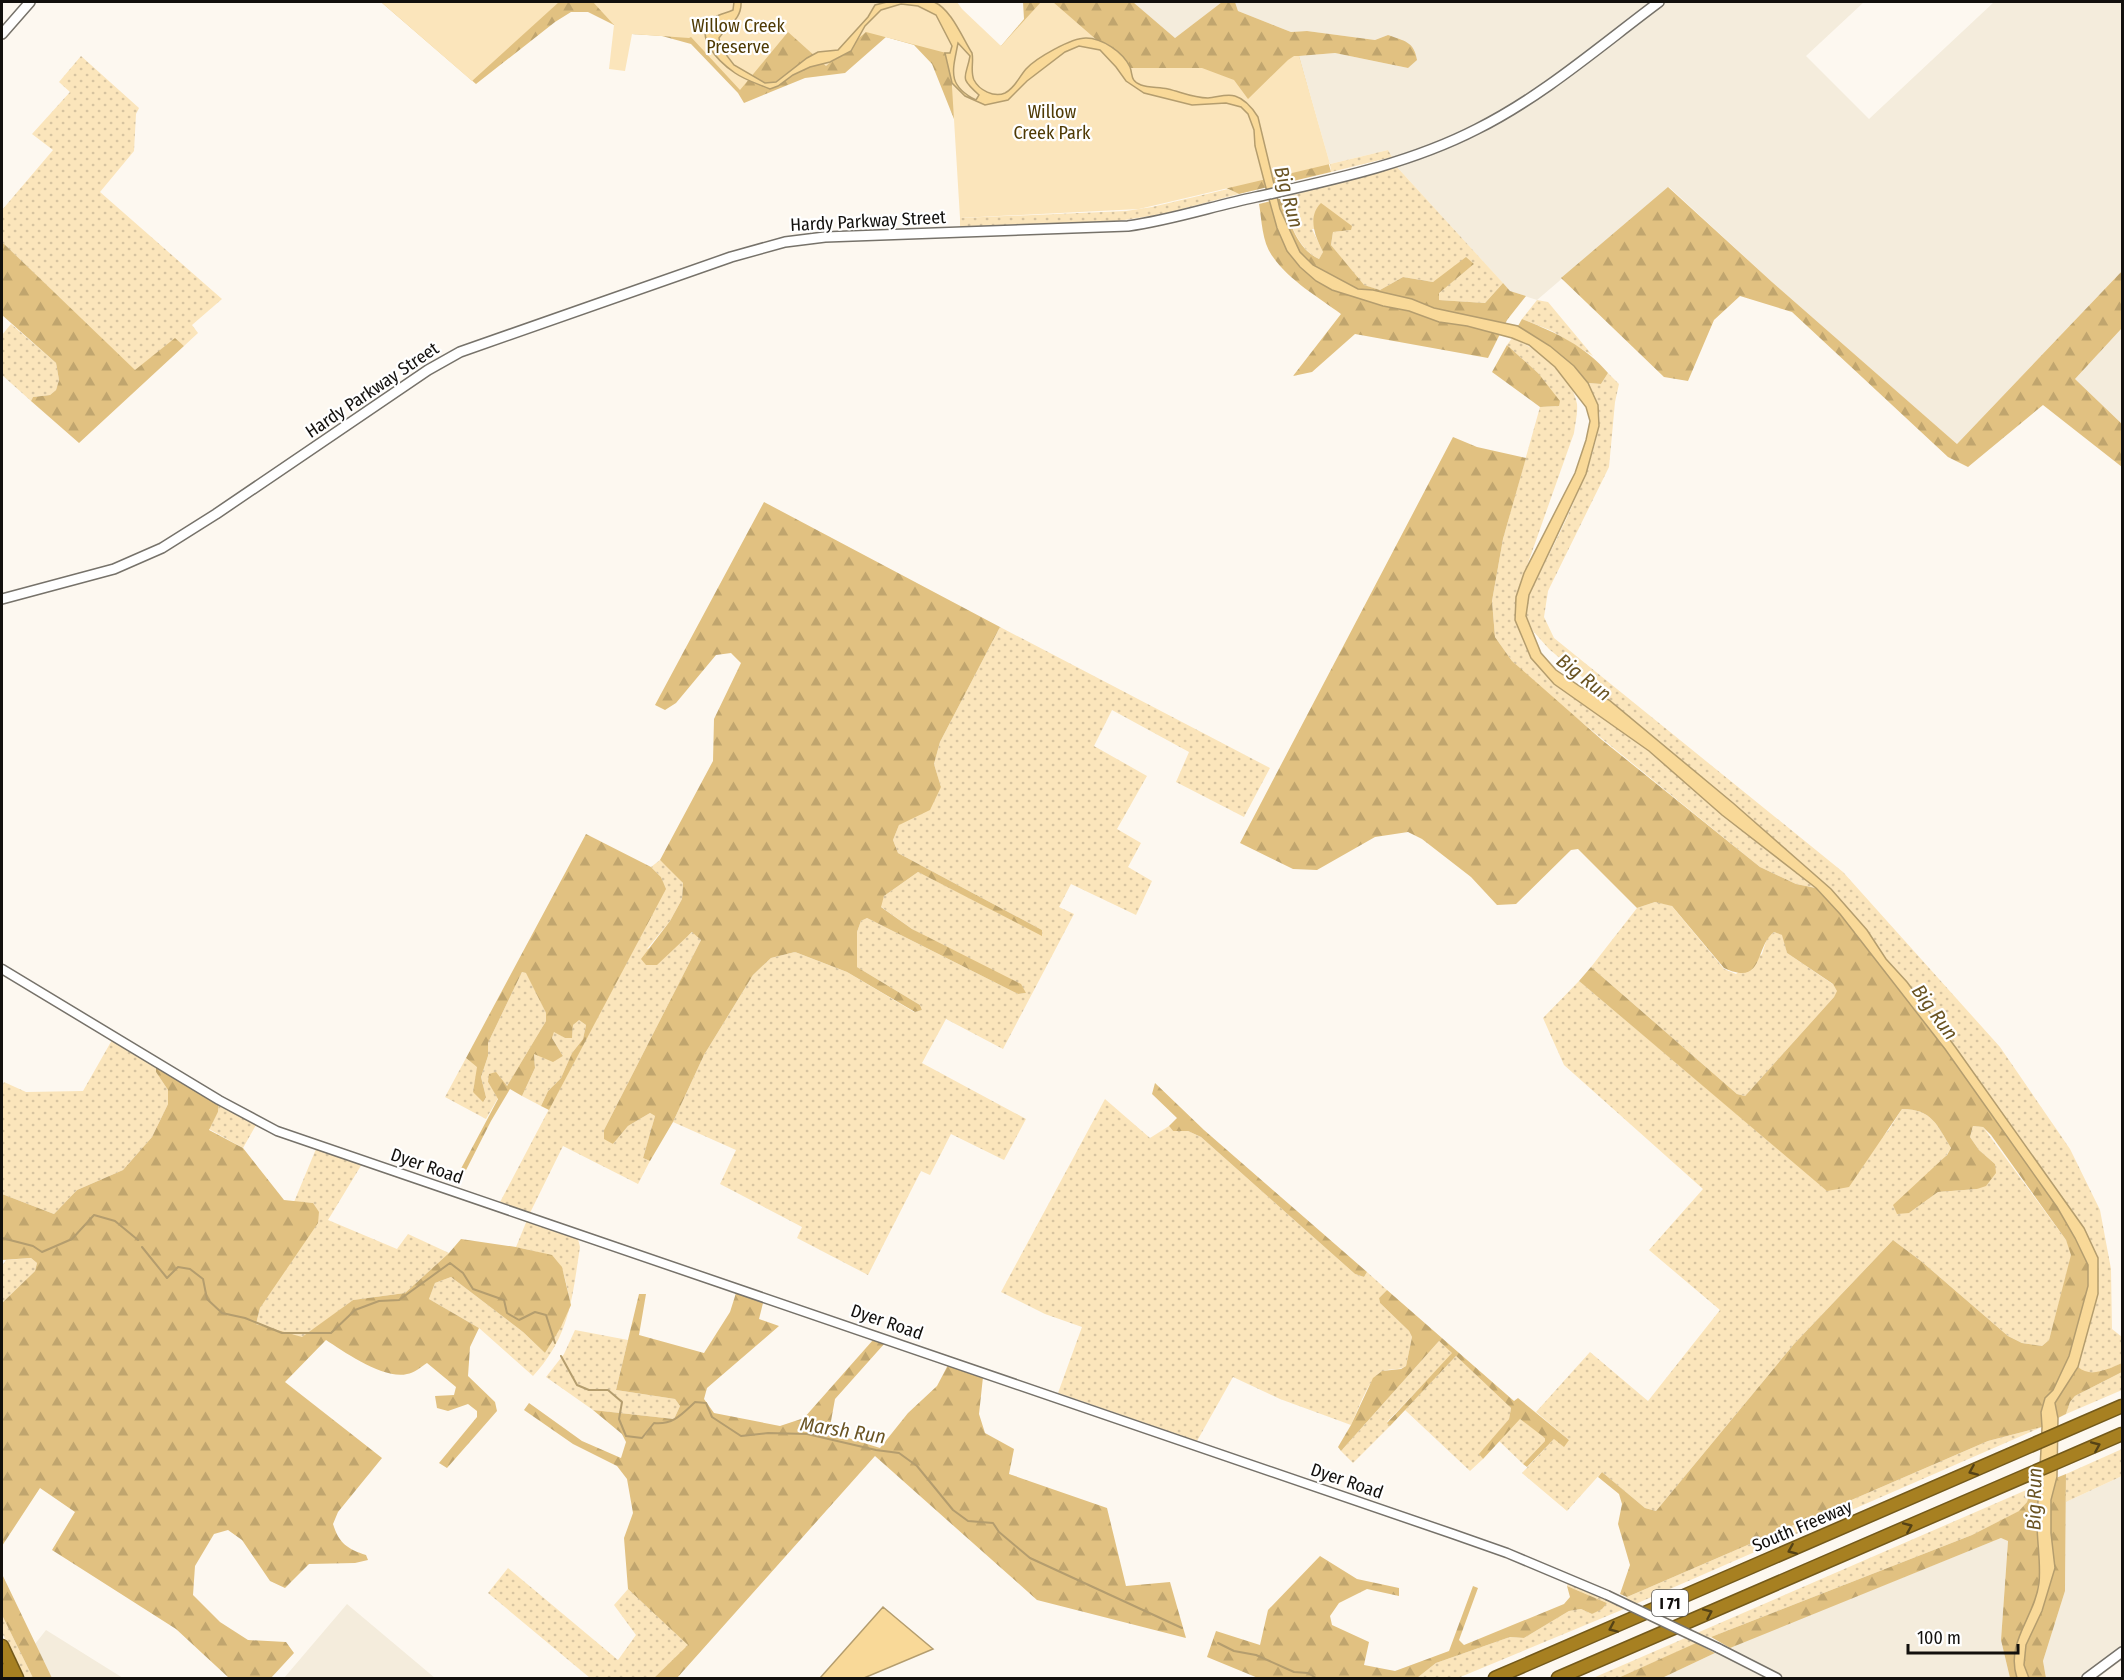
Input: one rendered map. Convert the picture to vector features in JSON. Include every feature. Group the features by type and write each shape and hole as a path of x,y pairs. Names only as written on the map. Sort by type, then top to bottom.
{"highway":[{"name":"South Freeway","path":"1495,1678 2122,1406"},
{"name":"I 71","path":"1558,1678 2122,1434"},
{"path":"2,1646 17,1678"},
{"path":"2,1670 6,1678"}],"main road":[{"path":"2,34 30,2"},
{"name":"Hardy Parkway Street","path":"2,599 114,569 162,548 428,370 460,352 768,245 800,239 1128,226 1175,218 1406,159 1476,130 1532,97 1659,2"},
{"path":"2087,1678 2122,1652"}],"street":[{"name":"Dyer Road","path":"2,969 219,1100 265,1126 295,1138 1503,1552 1607,1595 1777,1678"}],"shaded area":[{"path":"734,2 741,2 737,17 719,38 721,48 734,65 765,83 776,82 818,52 838,50 868,17 875,5 887,2 934,2 951,17 972,53 972,73 976,84 992,94 1008,91 1026,69 1045,54 1072,41 1086,38 1099,40 1117,51 1127,61 1133,80 1141,85 1203,98 1228,95 1239,97 1258,117 1280,209 1300,252 1313,265 1358,289 1412,299 1434,308 1518,326 1550,346 1574,366 1588,383 1598,405 1599,426 1586,474 1529,595 1526,616 1541,653 1556,670 1581,687 1609,700 1733,803 1831,889 1867,930 1886,959 1907,982 1956,1048 2084,1228 2098,1258 2098,1294 2078,1367 2055,1403 2058,1418 2057,1477 2051,1500 2051,1533 2055,1568 2042,1611 2026,1645 2024,1665 2029,1678 2017,1678 2014,1665 2018,1641 2039,1583 2037,1523 2041,1412 2045,1398 2053,1390 2069,1356 2088,1286 2088,1265 2057,1207 1945,1049 1840,914 1816,888 1722,815 1649,751 1554,684 1531,658 1515,620 1516,597 1524,573 1575,473 1590,421 1586,407 1555,367 1529,345 1512,338 1467,326 1439,322 1409,311 1383,306 1332,290 1316,281 1287,251 1277,228 1255,146 1254,130 1248,114 1241,107 1226,103 1192,105 1144,93 1126,81 1100,50 1079,46 1065,52 1027,81 1008,100 985,105 965,96 952,83 945,53 950,53 952,46 936,15 918,6 901,4 881,10 865,26 851,51 830,62 810,67 770,89 735,73 715,55 706,39 705,31 708,24 715,17 733,10","holes":["958,43 970,56 965,77 968,84 979,95 976,100 960,89 954,76 954,61"]},
{"path":"1133,2 1222,2 1175,38"},
{"path":"1235,2 1864,2 1806,56 1869,119 1994,2 2122,2 2122,271 1957,444 1772,282 1669,187 1537,300 1510,291 1396,166 1388,150 1330,164 1299,56 1335,53 1408,68 1388,35 1375,40 1307,31 1291,32 1238,11"},
{"path":"2122,328 2122,424 2075,379"},
{"path":"2122,1476 2122,1660 2098,1678 2046,1678 2043,1661 2065,1591 2066,1502"},
{"path":"2001,1538 2008,1540 2001,1640 2010,1678 1662,1678 1715,1653"},
{"path":"347,1604 435,1678 284,1678"},
{"path":"883,1607 933,1649 864,1678 820,1678"},
{"path":"46,1630 123,1678 52,1678 35,1644"}],"green space":[{"name":"Willow Creek Preserve","path":"381,2 885,2 1001,46 1024,19 1023,2 1133,2 1175,38 1222,2 1235,2 1238,11 1291,32 1307,31 1375,40 1388,35 1411,45 1417,60 1408,68 1335,53 1299,56 1331,172 1239,194 1222,186 954,119 932,64 914,45 886,37 845,73 805,78 744,103 738,93 691,44 662,36 632,34 588,12 571,12 555,22 476,84"},
{"path":"381,2 559,2 472,81"},
{"name":"Willow Creek Park","path":"593,2 957,2 1001,46 1041,2 1053,2 1129,68 1202,68 1234,80 1248,99 1288,60 1299,56 1330,164 1139,209 960,218 950,54 866,32 826,66 788,32 740,90 691,37 632,34 625,71 609,69 614,25"},
{"path":"81,56 139,108 136,114 134,151 100,192 222,299 192,325 198,333 184,346 175,339 135,371 2,242 2,210 53,150 32,134 70,92 59,82"},
{"path":"1388,150 1392,157 1331,172 1330,164"},
{"path":"1396,166 1503,283 1485,303 1439,300 1438,293 1474,264 1433,282 1403,277 1380,290 1363,285 1331,245 1333,232 1351,230 1312,229 1323,252 1319,259 1300,241 1291,224 1283,198"},
{"path":"1668,187 1772,282 1957,444 2122,271 2122,328 2075,379 2122,424 2122,467 2043,405 1968,467 1948,457 1792,312 1740,296 1714,320 1688,381 1664,377 1561,278"},
{"path":"1228,189 1239,194 1163,214 1118,221 960,227 960,218 1126,211"},
{"path":"1283,198 1299,241 1319,259 1323,252 1315,233 1313,220 1321,203 1352,226 1351,230 1333,232 1331,245 1364,285 1380,290 1403,277 1433,282 1466,257 1474,264 1439,293 1439,300 1485,303 1503,283 1510,291 1526,296 1507,320 1488,358 1355,334 1312,372 1293,376 1341,314 1296,281 1280,266 1269,251 1263,232 1259,204"},
{"path":"2,242 135,370 175,338 184,346 79,443 31,401 33,397 50,395 56,390 59,380 56,363 2,315"},
{"path":"1537,300 1548,302 1593,356 1552,331 1522,319"},
{"path":"1522,319 1579,347 1599,363 1608,373 1601,384 1588,383 1556,352 1518,326"},
{"path":"11,324 56,363 59,380 56,390 50,395 33,397 31,401 2,375 2,335"},
{"path":"1512,338 1533,349 1553,364 1569,383 1577,404 1574,433 1516,597 1531,658 1649,751 1722,815 1816,888 1796,884 1760,867 1542,690 1512,661 1495,637 1492,601 1503,539 1540,407 1559,406 1538,373 1507,345"},
{"path":"1507,345 1538,373 1560,401 1559,406 1540,407 1492,372"},
{"path":"1608,373 1619,384 1615,402 1609,467 1548,591 1544,617 1554,638 1843,872 2000,1047 2070,1149 2100,1210 2111,1269 2112,1329 2122,1337 2122,1363 2102,1372 2083,1372 2078,1367 2098,1294 2098,1258 2084,1228 1867,930 1831,889 1802,863 1549,649 1533,631 1526,616 1529,595 1575,500 1595,446 1599,423 1598,405 1588,383 1601,384"},
{"path":"1453,437 1477,447 1526,458 1503,539 1492,601 1495,637 1512,661 1602,740 1760,867 1796,884 1816,888 1840,914 1945,1049 2057,1207 2088,1265 2088,1286 2069,1356 2053,1390 2045,1398 2041,1412 2042,1427 1988,1441 1627,1597 1620,1594 1630,1565 1618,1524 1622,1504 1619,1494 1598,1477 1602,1472 1645,1508 1656,1511 1794,1344 1893,1240 1921,1261 2008,1336 2022,1343 2042,1346 2049,1340 2071,1255 2066,1240 1983,1127 1973,1126 1970,1137 1979,1150 1995,1164 1996,1173 1986,1186 1977,1189 1938,1192 1909,1213 1897,1214 1893,1205 1947,1155 1951,1148 1933,1120 1927,1115 1902,1109 1849,1187 1827,1191 1579,981 1591,967 1737,1094 1745,1096 1837,991 1833,984 1787,953 1782,935 1774,932 1768,939 1753,969 1737,973 1724,968 1672,906 1655,902 1637,908 1578,849 1571,850 1516,904 1497,905 1471,877 1422,839 1408,832 1375,837 1317,870 1293,869 1240,843"},
{"path":"764,502 1000,627 940,742 934,764 941,787 930,810 899,825 893,840 898,853 1042,930 1042,936 918,872 884,896 881,907 912,929 1021,984 1026,993 1018,994 867,918 861,921 857,932 857,967 920,1005 922,1010 915,1012 847,972 795,952 771,958 753,975 704,1055 673,1122 650,1161 643,1158 655,1116 650,1113 628,1126 613,1144 604,1139 604,1130 701,940 692,932 657,965 646,965 641,959 670,921 682,899 683,883 660,860 713,761 714,719 741,663 731,653 716,655 676,703 665,710 655,705"},
{"path":"1000,627 1270,768 1244,817 1176,782 1189,752 1112,710 1094,746 1147,776 1117,829 1141,843 1128,867 1152,881 1136,915 1071,884 1059,907 1074,914 1003,1049 946,1019 922,1063 1026,1119 1004,1160 951,1134 930,1175 921,1171 868,1275 797,1238 802,1227 720,1184 736,1150 673,1122 704,1055 753,975 771,958 795,952 847,972 914,1012 922,1010 920,1005 857,967 857,932 861,921 867,918 1018,994 1026,993 912,929 880,906 884,896 918,872 1042,935 1042,930 898,853 893,840 899,825 941,787 934,764 940,742"},
{"path":"586,834 651,867 661,877 666,889 549,1110 541,1106 548,1091 561,1078 572,1053 583,1039 586,1025 579,1020 573,1025 572,1038 565,1038 554,1032 552,1038 563,1056 553,1062 534,1054 535,1068 522,1096 510,1089 460,1182 455,1180 498,1099 488,1082 489,1074 496,1072 507,1086 546,1021 546,1013 526,973 522,972 488,1043 488,1056 481,1077 486,1097 483,1102 473,1092 477,1067 466,1058"},
{"path":"660,860 683,883 682,899 670,921 647,949 686,937 693,932 701,940 604,1130 613,1144 628,1126 650,1113 655,1116 643,1158 650,1161 638,1184 563,1146 529,1215 499,1204 665,889 661,877 651,867"},
{"path":"1655,902 1671,905 1724,969 1736,974 1762,954 1767,938 1774,932 1783,935 1787,953 1834,985 1838,991 1745,1096 1737,1094 1591,967 1637,908"},
{"path":"522,972 527,973 546,1013 546,1021 507,1086 488,1082 498,1098 486,1119 445,1097 466,1058 478,1067 473,1092 486,1097 481,1077 488,1056 488,1043"},
{"path":"1579,981 1827,1190 1888,1131 1902,1109 1927,1115 1951,1148 1909,1213 1938,1192 1977,1189 1995,1164 1979,1150 1970,1137 1973,1126 1983,1127 2066,1240 2072,1254 2049,1340 2042,1346 2022,1343 2008,1336 1921,1261 1893,1240 1794,1344 1656,1511 1645,1508 1602,1472 1567,1511 1522,1473 1555,1438 1569,1440 1536,1412 1590,1352 1648,1401 1720,1310 1649,1250 1703,1189 1564,1065 1543,1018"},
{"path":"578,1019 586,1025 583,1039 572,1053 561,1078 548,1091 541,1106 522,1096 535,1068 534,1053 553,1061 563,1056 552,1038 554,1031 565,1038 572,1037 573,1025"},
{"path":"112,1040 156,1067 156,1072 168,1090 168,1104 152,1137 123,1170 77,1190 54,1214 2,1194 2,1087 4,1082 26,1092 83,1091"},
{"path":"156,1067 219,1103 218,1112 209,1130 243,1148 284,1200 313,1203 319,1212 318,1223 260,1308 256,1324 302,1337 353,1300 405,1293 461,1239 552,1255 562,1267 571,1305 545,1353 523,1332 451,1277 435,1283 429,1299 479,1328 470,1347 468,1376 495,1402 497,1411 447,1468 439,1463 477,1417 477,1411 468,1404 448,1411 437,1408 435,1396 454,1395 456,1387 427,1363 410,1373 398,1375 388,1373 365,1364 326,1340 285,1382 382,1458 338,1512 333,1524 341,1541 349,1548 366,1555 368,1560 355,1563 309,1564 285,1588 270,1581 242,1540 228,1530 214,1534 195,1566 193,1595 220,1622 248,1640 286,1642 294,1653 271,1678 229,1678 176,1629 52,1550 75,1512 40,1488 2,1546 2,1303 35,1271 37,1263 31,1258 2,1260 2,1194 54,1214 77,1190 123,1170 152,1137 168,1104 168,1090 156,1072"},
{"path":"1155,1083 1204,1130 1367,1272 1364,1277 1355,1274 1201,1137 1188,1131 1173,1131 1169,1126 1177,1118 1152,1094"},
{"path":"1105,1099 1150,1138 1169,1126 1173,1131 1188,1131 1201,1137 1355,1274 1364,1277 1367,1272 1387,1290 1379,1298 1380,1303 1409,1331 1412,1337 1406,1366 1378,1374 1364,1395 1351,1425 1280,1399 1233,1377 1197,1441 1058,1393 1082,1327 1045,1314 1001,1292"},
{"path":"219,1103 256,1125 243,1148 209,1129 218,1112"},
{"path":"316,1149 362,1164 328,1220 397,1249 408,1234 449,1253 405,1293 353,1300 302,1338 256,1324 260,1308 313,1203 294,1202"},
{"path":"527,1220 578,1239 580,1247 571,1303 565,1277 558,1262 544,1254 516,1247"},
{"path":"31,1258 37,1263 35,1271 2,1303 2,1266 6,1260"},
{"path":"451,1277 523,1332 545,1353 569,1308 555,1346 533,1376 479,1328 429,1299 435,1283"},
{"path":"1387,1290 1514,1401 1518,1398 1569,1440 1564,1447 1554,1439 1527,1467 1523,1464 1545,1441 1545,1438 1520,1419 1483,1459 1479,1454 1509,1419 1511,1408 1456,1356 1390,1426 1387,1423 1452,1353 1439,1341 1341,1451 1338,1447 1373,1378 1382,1371 1401,1369 1406,1366 1412,1337 1409,1331 1380,1303 1379,1298"},
{"path":"736,1293 763,1303 759,1319 779,1326 707,1388 704,1399 714,1413 780,1426 804,1418 873,1340 885,1343 835,1399 829,1432 880,1448 908,1413 937,1386 948,1365 983,1377 979,1414 985,1433 1014,1449 1009,1474 1107,1508 1126,1586 1170,1582 1186,1638 1037,1600 875,1456 677,1678 654,1678 688,1645 628,1589 624,1538 633,1513 627,1479 617,1466 573,1444 524,1410 529,1403 582,1441 621,1458 626,1442 622,1434 593,1410 674,1419 680,1406 675,1399 616,1390 639,1294 646,1294 639,1335 704,1353 730,1312"},
{"path":"575,1330 628,1340 616,1390 675,1399 680,1406 674,1419 593,1410 546,1377 564,1354"},
{"path":"1439,1341 1453,1353 1387,1422 1390,1426 1353,1463 1341,1451"},
{"path":"1456,1356 1511,1408 1509,1419 1480,1454 1483,1459 1470,1471 1405,1410"},
{"path":"2122,1363 2122,1372 2075,1396 2066,1414 2058,1418 2055,1403 2078,1367 2094,1372"},
{"path":"2122,1372 2122,1390 2066,1414 2075,1396"},
{"path":"1519,1418 1545,1437 1545,1441 1523,1464 1499,1441"},
{"path":"2042,1427 1624,1609 1458,1678 1417,1678 1436,1663 1510,1637 1524,1638 1569,1611 1581,1609 1592,1614 1607,1603 1567,1586 1568,1582 1617,1605 1627,1597 1988,1441"},
{"path":"2122,1449 2122,1476 2066,1502 2066,1474"},
{"path":"2066,1474 2065,1591 2043,1661 2046,1678 2010,1678 2001,1640 2008,1541 2001,1538 1730,1648 1711,1637 1972,1535 2019,1511 2027,1502 2031,1488"},
{"path":"2031,1488 2027,1502 2020,1511 1972,1535 1711,1637 1618,1678 1593,1678"},
{"path":"1320,1556 1357,1579 1399,1588 1399,1596 1367,1589 1339,1603 1330,1616 1332,1625 1369,1642 1364,1665 1395,1671 1449,1651 1473,1586 1478,1588 1459,1640 1464,1645 1564,1604 1570,1597 1567,1586 1607,1603 1602,1609 1592,1614 1581,1609 1569,1611 1524,1638 1510,1637 1436,1663 1417,1678 1258,1678 1207,1657 1216,1631 1260,1645 1268,1610"},
{"path":"508,1568 618,1660 636,1635 614,1605 628,1589 689,1645 654,1678 590,1678 488,1593"},
{"path":"2,1574 52,1678 33,1678 2,1615"},
{"path":"2,1615 33,1678 25,1678 2,1633"},
{"path":"1696,1643 1715,1653 1662,1678 1618,1678"}],"waterway":[{"name":"Marsh Run","path":"2,1238 33,1246 42,1252 72,1239 94,1215 115,1221 138,1240"},
{"name":"Marsh Run","path":"142,1247 167,1278 178,1267 190,1269 203,1279 207,1299 222,1313 245,1318 282,1333 331,1333 355,1310 379,1301 399,1300 450,1263 463,1273 473,1289 504,1300 507,1313 519,1320 535,1312 546,1315 555,1343"},
{"name":"Marsh Run","path":"561,1356 577,1385 589,1390 608,1390 622,1402 619,1419 626,1436 642,1438 654,1423 672,1420 695,1402 706,1403 712,1417 741,1436 768,1433 807,1434 899,1453 917,1466 953,1510 968,1521 993,1523 999,1532 1030,1558 1182,1628"},
{"name":"Marsh Run","path":"1218,1643 1234,1651 1256,1655 1294,1672 1308,1673 1316,1678"}],"water label":[{"name":"Big Run","path":"1289,197"},
{"name":"Big Run","path":"1584,677"},
{"name":"Big Run","path":"1935,1012"},
{"name":"Big Run","path":"2034,1499"}]}
